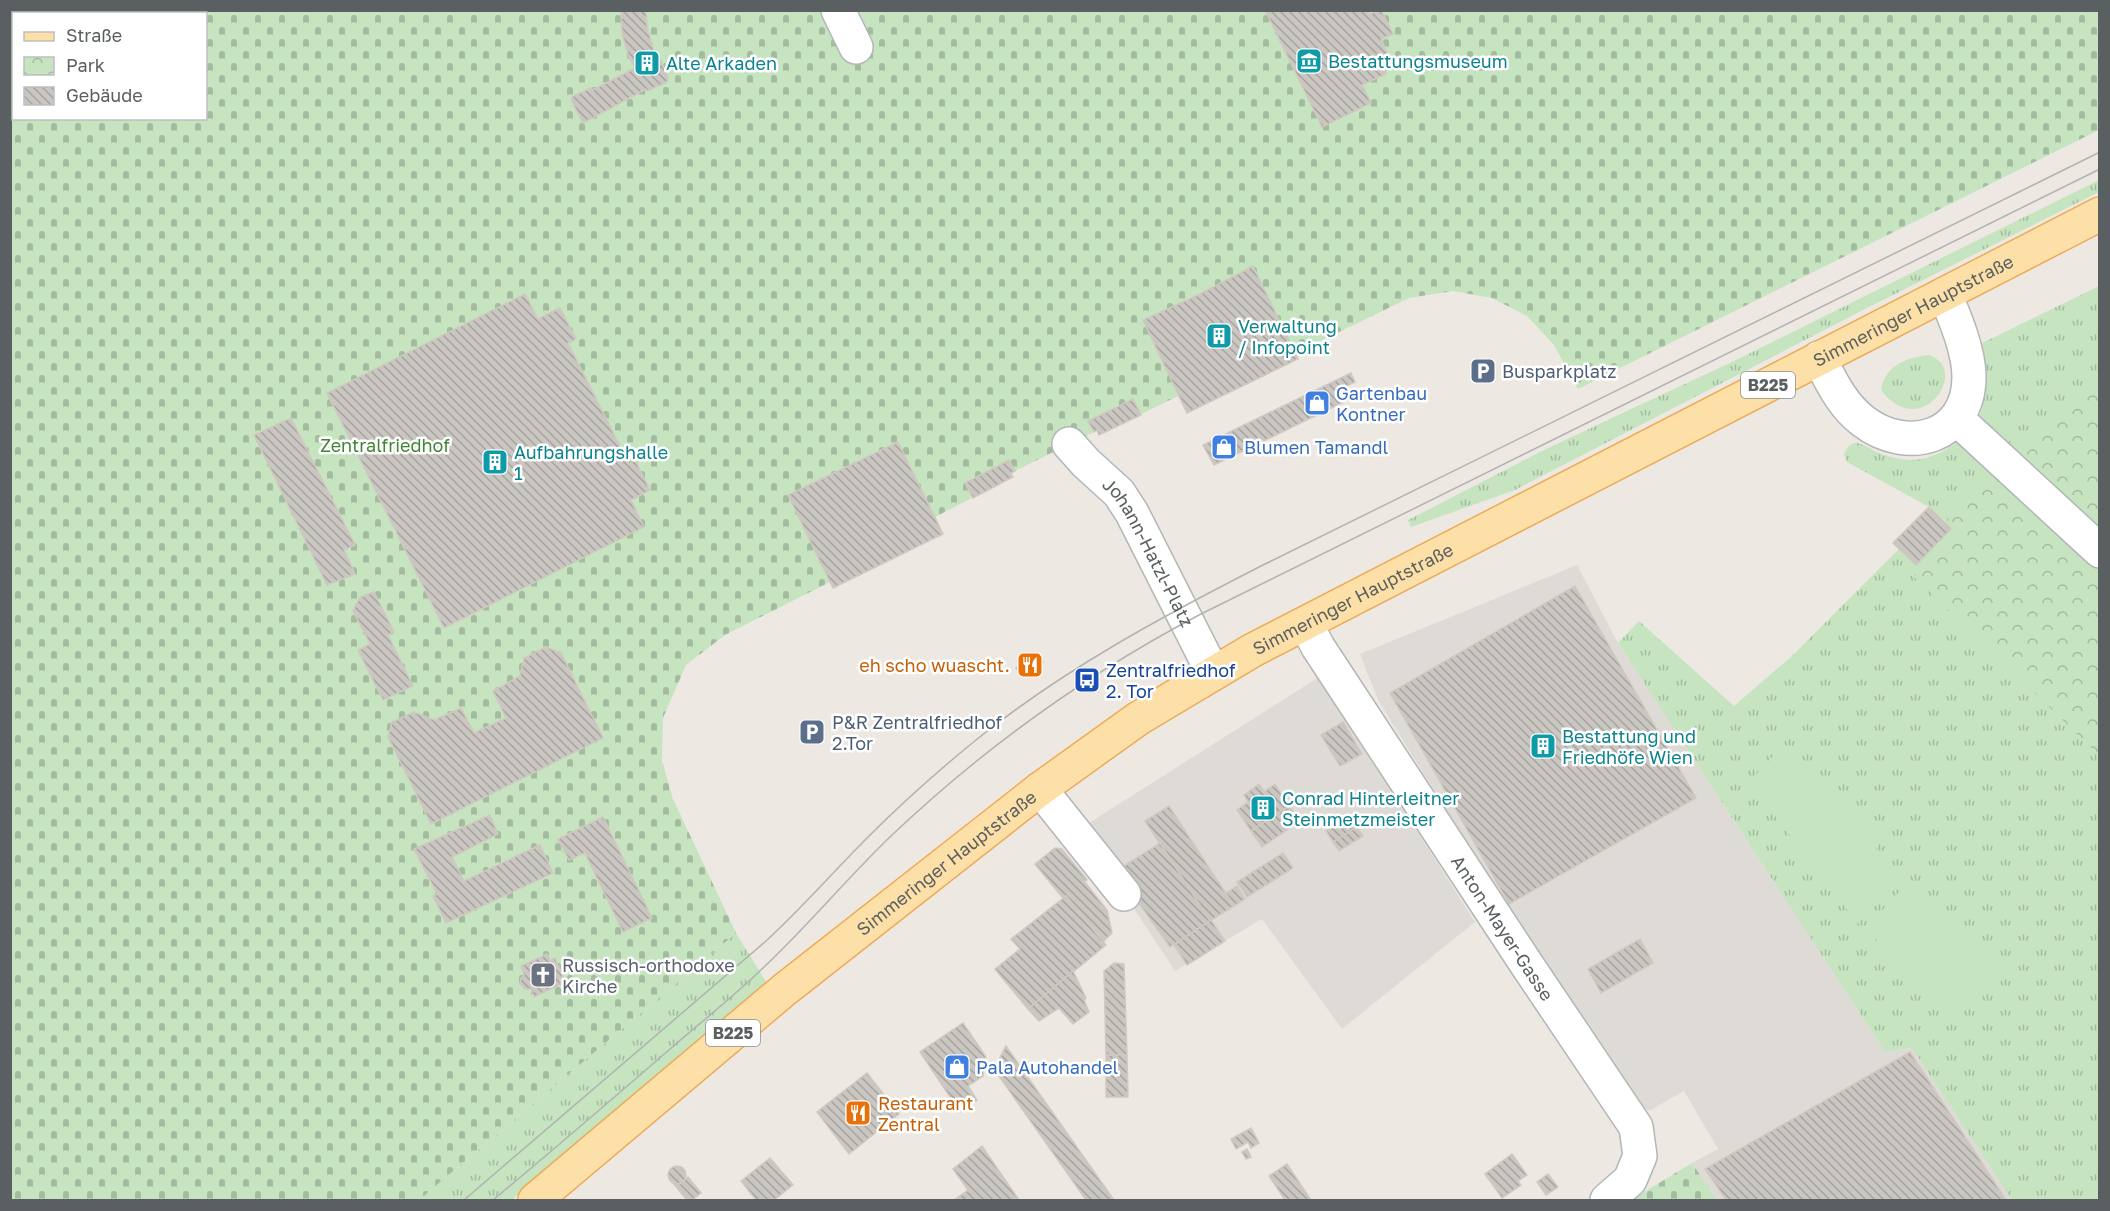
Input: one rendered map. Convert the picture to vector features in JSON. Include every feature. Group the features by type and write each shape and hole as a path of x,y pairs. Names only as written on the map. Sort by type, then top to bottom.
{"main road":[{"name":"Simmeringer Hauptstraße","path":"535,1200 784,990 1040,789 1139,718 1213,673 1306,624 2100,214"}],"street":[{"path":"838,10 856,47"},
{"path":"1819,358 1844,402 1866,423 1891,437 1907,439 1940,433 1957,419 1966,401 1969,379 1967,357 1945,294"},
{"path":"1957,419 2100,551"},
{"name":"Johann-Hatzl-Platz","path":"1069,444 1086,464 1119,494 1132,513 1213,673"},
{"name":"Anton-Mayer-Gasse","path":"1306,624 1325,657 1520,956 1636,1127 1640,1156 1630,1180 1606,1200"},
{"path":"1040,789 1124,894"}],"shaded area":[{"path":"1577,565 1618,643 1885,1052 1912,1048 2012,1200 1717,1200 1692,1163 1718,1149 1684,1091 1651,1110 1640,1109 1501,899 1378,700 1360,654"},
{"path":"1319,677 1475,922 1342,1029 1262,919 1175,971 1081,828"}],"green space":[{"name":"Zentralfriedhof","path":"10,11 2099,11 2099,130 1578,389 1554,345 1527,316 1492,298 1453,291 1409,298 1296,353 1298,359 1187,413 1178,396 1099,435 1096,431 1011,473 1013,477 935,517 830,582 725,635 686,665 663,718 662,761 673,799 736,933 419,1200 11,1200"},
{"path":"2099,180 2099,192 1865,309 1515,490 1411,527 1408,520 1548,448 1734,361"},
{"path":"2099,286 2099,1200 2012,1200 1912,1048 1885,1052 1618,643 1639,621 1734,706 1792,656 1899,549 1916,565 1951,529 1929,507 1847,462 1844,454 1849,446 1855,443 1883,454 1910,460 1932,456 1955,444 1973,426 1983,405 1985,383 1976,346"},
{"path":"1928,355 1940,362 1945,373 1943,386 1936,397 1925,406 1912,409 1897,404 1881,390 1887,374 1898,364"},
{"path":"2099,376 2099,755 1914,577 1958,529 1946,517"},
{"path":"1783,745 1878,834 1876,849 1903,874 1858,924 1749,782"},
{"path":"1909,881 1998,963 1953,1011 1865,929"},
{"path":"736,933 768,985 512,1200 419,1200"},
{"path":"1692,1163 1717,1200 1631,1200"}],"building":[{"name":"Alte Arkaden","path":"621,10 646,10 647,26 654,52 656,57 659,57 668,77 667,82 647,91 646,89 583,123 571,100 573,96 591,88 593,90 635,68 622,34"},
{"path":"1265,10 1367,10 1369,14 1381,10 1393,34 1381,39 1390,59 1381,63 1386,74 1362,85 1371,103 1322,127"},
{"name":"Verwaltung / Infopoint","path":"1253,266 1298,359 1187,413 1143,320"},
{"name":"Aufbahrungshalle 1","path":"525,294 538,319 560,308 576,339 568,343 629,464 635,460 650,490 631,500 644,527 444,628 327,393"},
{"path":"1351,373 1355,382 1346,386 1352,398 1214,465 1203,445"},
{"path":"1133,399 1141,415 1099,435 1097,430 1094,432 1088,421"},
{"path":"291,418 355,545 344,550 355,574 327,585 254,435"},
{"path":"898,442 943,534 833,588 788,495"},
{"path":"1009,460 1015,471 1011,473 1013,477 973,498 965,483"},
{"path":"1929,507 1951,529 1916,565 1893,543"},
{"name":"Bestattung und Friedhöfe Wien","path":"1575,586 1696,798 1509,904 1390,693"},
{"path":"374,592 394,632 388,635 413,686 383,700 358,650 370,644 353,611 360,597"},
{"path":"546,647 561,653 603,738 431,824 388,737 392,722 414,712 434,720 461,708 474,733 506,718 493,691 520,676 524,658"},
{"name":"eh scho wuascht.","path":"1037,653 1043,662 1022,677 1016,668"},
{"path":"1343,722 1362,754 1340,766 1321,735"},
{"name":"Conrad Hinterleitner Steinmetzmeister","path":"1259,784 1264,792 1275,784 1289,806 1251,831 1237,810 1248,802 1244,795"},
{"path":"1169,806 1234,906 1210,921 1145,821"},
{"path":"1289,806 1300,821 1262,847 1251,831"},
{"path":"490,815 498,834 452,857 464,881 540,845 553,873 446,923 433,896 437,894 414,849"},
{"path":"603,817 652,918 623,932 585,853 569,860 558,839"},
{"path":"1351,817 1357,827 1333,842 1326,831"},
{"path":"1357,827 1363,836 1339,851 1333,842"},
{"path":"1160,843 1210,921 1170,947 1116,871"},
{"path":"1055,848 1062,849 1107,910 1112,933 1103,942 1066,896 1063,898 1035,864"},
{"path":"1283,853 1293,868 1247,897 1237,882"},
{"path":"1237,886 1245,899 1234,906 1226,893"},
{"path":"1066,896 1106,945 1028,1009 995,969 1020,949 1011,939"},
{"path":"1211,920 1225,941 1187,965 1174,945"},
{"path":"1640,939 1653,963 1601,993 1588,969"},
{"name":"Russisch-orthodoxe Kirche","path":"547,954 550,961 555,958 563,977 559,979 561,984 534,997 531,989 525,989 520,984 524,975 521,966"},
{"path":"1114,963 1124,964 1127,1055 1106,1055 1104,971"},
{"path":"1073,971 1086,998 1084,1000 1089,1012 1073,1024 1059,1008 1039,1021 1028,1009"},
{"name":"Pala Autohandel","path":"963,1023 986,1057 983,1076 968,1086 977,1100 960,1112 920,1052"},
{"path":"1006,1046 1114,1200 1086,1200 996,1072 1001,1069 997,1063"},
{"path":"1910,1052 2006,1200 1726,1200 1705,1169"},
{"path":"1106,1055 1127,1055 1128,1097 1106,1097"},
{"name":"Restaurant Zentral","path":"867,1073 899,1114 849,1154 817,1112"},
{"path":"1251,1128 1259,1143 1251,1148 1248,1142 1236,1149 1231,1139"},
{"path":"982,1146 1019,1200 954,1200 968,1190 953,1169"},
{"path":"1247,1149 1251,1157 1246,1159 1242,1152"},
{"path":"1512,1154 1527,1175 1518,1181 1521,1185 1502,1198 1485,1174"},
{"path":"770,1158 793,1185 774,1200 756,1200 741,1181"},
{"path":"1287,1164 1311,1200 1285,1200 1269,1176"},
{"path":"677,1166 683,1169 686,1175 683,1181 677,1184 671,1181 668,1175 671,1169"},
{"path":"1548,1174 1558,1187 1546,1195 1537,1182"},
{"path":"688,1177 701,1193 692,1200 687,1200 673,1183 680,1184"}],"tram line":[{"path":"464,1200 766,941 907,799 1009,714 1079,667 1151,624 1263,565 2100,152"},
{"path":"493,1200 752,979 796,936 875,851 927,803 1038,714 1116,662 1199,615 2100,169"}],"place":[{"name":"Bestattungsmuseum","path":"1309,61"},
{"name":"Alte Arkaden","path":"647,63"},
{"name":"Verwaltung / Infopoint","path":"1219,336"},
{"name":"Busparkplatz","path":"1483,371"},
{"name":"Gartenbau Kontner","path":"1317,403"},
{"name":"Blumen Tamandl","path":"1224,447"},
{"name":"Aufbahrungshalle 1","path":"495,462"},
{"name":"eh scho wuascht.","path":"1030,665"},
{"name":"Zentralfriedhof 2. Tor","path":"1087,680"},
{"name":"P&R Zentralfriedhof 2.Tor","path":"812,732"},
{"name":"Bestattung und Friedhöfe Wien","path":"1543,746"},
{"name":"Conrad Hinterleitner Steinmetzmeister","path":"1263,808"},
{"name":"Russisch-orthodoxe Kirche","path":"543,975"},
{"name":"Pala Autohandel","path":"957,1067"},
{"name":"Restaurant Zentral","path":"858,1113"}]}
